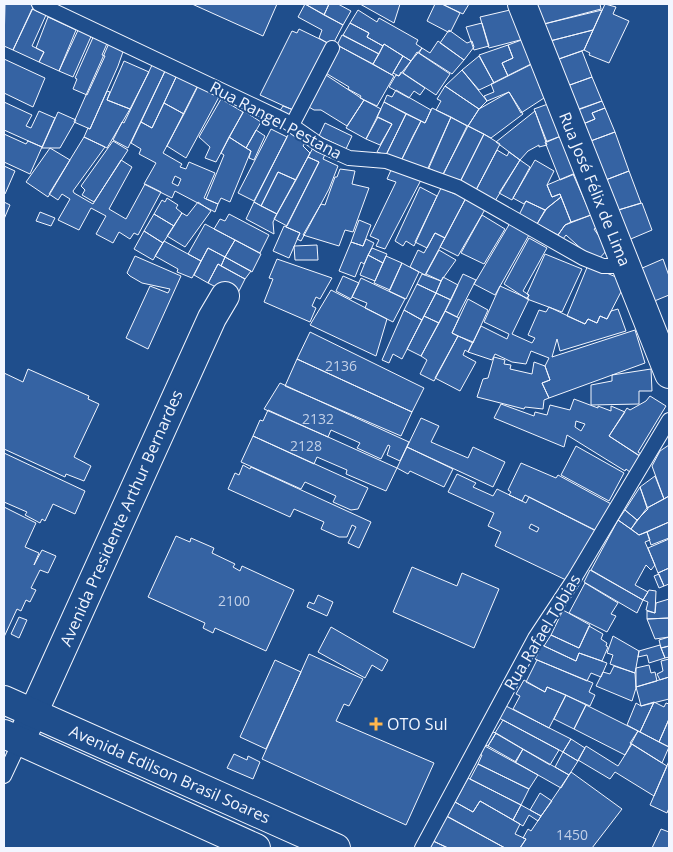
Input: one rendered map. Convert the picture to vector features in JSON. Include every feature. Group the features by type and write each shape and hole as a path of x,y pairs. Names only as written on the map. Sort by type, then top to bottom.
{"street":[{"name":"Rua José Félix de Lima","path":"522,4 626,266 664,345 669,374"},
{"name":"Avenida Presidente Arthur Bernardes","path":"12,738 34,713 212,318 225,296"},
{"path":"664,345 669,317"},
{"name":"Avenida Edilson Brasil Soares","path":"4,700 336,848"},
{"name":"Avenida Edilson Brasil Soares","path":"12,738 256,848"}],"lane":[{"name":"Rua Rangel Pestana","path":"38,4 292,125 320,145 349,158 386,161 458,187 583,258 603,266 626,266"},
{"path":"292,125 332,48"},
{"name":"Rua Rafael Tobias","path":"422,848 535,638 574,579 669,420"},
{"path":"4,776 12,738"}],"building":[{"path":"5,4 29,4 34,6 13,50 4,46"},
{"path":"192,4 277,4 263,36"},
{"path":"305,4 343,25 332,46 319,38 322,30 298,17"},
{"path":"305,4 329,4 324,15"},
{"path":"329,4 338,4 351,11 343,25 324,15"},
{"path":"360,4 400,4 394,23"},
{"path":"435,4 442,4 460,13 451,31 448,32 427,21"},
{"path":"442,4 469,4 463,14"},
{"path":"537,4 600,4 601,9 544,24"},
{"path":"605,4 616,7 613,14 629,21 609,63 589,55 590,53 584,50"},
{"path":"32,9 46,15 32,46 44,52 39,62 13,50"},
{"path":"358,10 377,22 379,18 418,40 416,44 422,48 411,61 384,44 383,46 367,37 369,33 350,23"},
{"path":"510,10 524,39 489,48 480,17"},
{"path":"602,10 593,30 550,41 544,24"},
{"path":"48,17 76,30 59,71 39,62 44,52 36,48"},
{"path":"350,23 369,33 367,37 383,46 379,54 343,35"},
{"path":"482,23 489,46 474,50 466,27"},
{"path":"80,26 93,32 73,77 59,71"},
{"path":"299,29 328,43 295,111 260,95 292,31 297,33"},
{"path":"449,30 467,43 472,41 474,47 464,60 440,43"},
{"path":"593,30 584,50 556,60 550,41"},
{"path":"95,33 109,39 102,55 105,56 87,95 73,89 77,79 75,78"},
{"path":"342,35 379,54 373,64 337,45"},
{"path":"524,39 534,63 508,76 502,63 513,58 508,45"},
{"path":"110,41 125,46 90,129 74,122"},
{"path":"438,41 464,60 452,74 419,53 422,48 430,53"},
{"path":"384,44 403,56 392,75 373,64"},
{"path":"508,45 513,58 502,63 508,76 494,83 479,55"},
{"path":"339,46 394,76 377,106 360,98 361,96 348,89 349,87 324,72"},
{"path":"582,51 592,77 567,86 556,60"},
{"path":"417,52 450,74 436,95 403,73"},
{"path":"403,56 411,61 399,76 393,73"},
{"path":"479,56 494,83 479,90 462,70"},
{"path":"4,59 45,78 33,107 4,93"},
{"path":"124,61 149,72 130,109 107,100"},
{"path":"154,61 166,69 128,148 113,140 122,122 124,123"},
{"path":"531,64 544,98 521,113 509,92 487,101 484,96 494,92 491,84"},
{"path":"166,69 178,73 152,128 141,122"},
{"path":"462,70 487,101 479,109 445,86"},
{"path":"401,72 425,88 420,95 414,91 409,98 389,87 396,75 399,76"},
{"path":"178,73 199,84 184,114 164,103"},
{"path":"326,75 364,100 347,126 321,110 314,110 307,106"},
{"path":"592,77 602,101 576,110 567,86"},
{"path":"198,85 219,97 186,158 167,146"},
{"path":"445,86 479,109 468,126 436,110 441,101 437,99"},
{"path":"396,90 431,110 425,123 384,102 387,95 392,97"},
{"path":"107,91 110,92 107,100 130,109 107,148 84,137 88,128 90,129"},
{"path":"509,92 523,114 491,138 468,126 479,109"},
{"path":"221,99 243,112 216,162 205,158 210,147 199,137"},
{"path":"364,100 381,109 366,139 346,128"},
{"path":"602,101 605,108 592,113 595,119 583,124 578,110"},
{"path":"4,102 32,115 26,126 31,128 39,111 55,118 42,147 4,130"},
{"path":"384,102 406,114 386,155 377,152 392,124 377,117"},
{"path":"164,103 184,114 163,153 182,164 180,167 186,169 189,162 215,173 204,198 218,204 215,212 175,191 172,198 144,184 156,163 139,154 141,149 131,143 141,122 152,128","holes":["175,176 181,179 178,186 172,183"]},
{"path":"548,104 561,136 547,142 534,109"},
{"path":"283,106 294,110 290,118 279,112"},
{"path":"432,108 451,117 428,170 401,161 421,121 425,123"},
{"path":"605,108 615,132 588,142 583,124 595,119 592,113"},
{"path":"244,111 261,122 246,148 229,137"},
{"path":"535,111 547,145 539,147 539,145 528,151 520,160 496,142"},
{"path":"58,112 76,120 60,148 42,148"},
{"path":"406,114 421,121 401,161 386,155"},
{"path":"378,117 392,124 380,145 366,139"},
{"path":"451,117 467,126 443,175 428,168"},
{"path":"325,123 352,136 346,149 319,136"},
{"path":"468,126 484,134 459,184 442,176"},
{"path":"271,129 287,137 254,201 238,193"},
{"path":"256,130 265,136 254,160 249,158 251,151 246,148"},
{"path":"290,131 306,141 303,146 310,153 296,180 278,172 261,206 254,202"},
{"path":"615,132 629,171 603,181 588,142"},
{"path":"4,134 26,144 28,141 42,147 30,174 4,162"},
{"path":"484,134 500,144 476,190 459,184"},
{"path":"561,136 577,173 560,180 545,142"},
{"path":"84,137 105,147 73,191 74,193 93,204 121,160 132,167 109,209 126,219 145,184 161,192 138,235 134,233 130,239 119,232 113,243 96,234 106,216 91,208 79,230 58,220 70,199 62,194 58,200 49,194"},
{"path":"229,137 251,151 230,202 221,198 218,204 206,199 224,155 221,153"},
{"path":"113,141 128,150 94,202 82,195 85,190 81,186"},
{"path":"314,146 325,154 323,159 338,166 329,189 301,241 297,239 300,233 286,227 319,162 308,157"},
{"path":"50,148 70,160 48,197 26,182"},
{"path":"497,150 507,156 509,152 520,160 495,201 476,190"},
{"path":"308,157 319,162 287,226 274,219"},
{"path":"520,160 530,167 512,200 499,193"},
{"path":"535,160 554,171 547,185 552,197 560,194 561,197 545,210 526,201 524,204 513,198"},
{"path":"4,166 15,171 5,194 4,194"},
{"path":"340,169 355,171 352,184 369,188 353,232 345,230 339,246 303,235 321,204 325,205 335,177 337,177"},
{"path":"391,170 421,180 385,249 376,246 379,240 370,236 396,182 387,179"},
{"path":"629,171 641,203 615,211 603,181"},
{"path":"278,172 296,180 277,214 261,206"},
{"path":"573,174 591,215 571,222 560,194 552,197 547,185"},
{"path":"420,187 437,196 414,246 406,241 403,246 395,241"},
{"path":"441,188 455,194 456,192 466,198 445,238 435,233 427,248 415,242"},
{"path":"467,196 487,206 458,256 440,247"},
{"path":"561,197 571,222 565,225 558,235 537,224 547,208"},
{"path":"167,198 178,205 176,208 182,213 174,226 154,214 162,200 165,202"},
{"path":"526,201 545,210 537,224 519,215"},
{"path":"4,202 10,205 4,219"},
{"path":"198,202 211,211 185,247 167,236 182,213 187,216"},
{"path":"254,202 277,214 273,222 274,234 246,219"},
{"path":"642,203 652,230 626,241 615,211"},
{"path":"40,212 55,218 51,226 36,221"},
{"path":"154,214 174,226 163,243 144,231"},
{"path":"229,214 269,235 260,253 214,229 220,219 225,221"},
{"path":"482,215 505,229 484,264 461,253"},
{"path":"591,215 596,228 594,229 608,249 596,262 566,235 563,239 558,235 565,225"},
{"path":"359,220 371,225 363,246 351,242"},
{"path":"510,223 529,235 495,295 474,284"},
{"path":"205,224 235,240 225,257 208,248 201,261 188,254"},
{"path":"284,226 300,233 289,258 273,251"},
{"path":"144,231 163,243 153,260 134,249"},
{"path":"435,233 445,238 425,275 410,267 418,250 424,253"},
{"path":"529,238 547,248 523,291 529,295 527,299 504,284"},
{"path":"366,239 374,243 364,264 361,262 355,277 339,271 351,242 363,246"},
{"path":"235,240 261,254 252,272 225,257"},
{"path":"164,241 201,261 192,278 177,272 178,269 155,256"},
{"path":"317,245 318,260 295,260 294,246"},
{"path":"208,248 225,257 221,266 218,264 208,283 194,275"},
{"path":"372,248 387,254 383,263 368,255"},
{"path":"439,250 456,260 441,281 426,274"},
{"path":"545,254 582,269 562,312 527,299 529,295 527,294"},
{"path":"368,255 383,263 375,281 360,275"},
{"path":"135,256 181,276 148,349 126,338 150,286 168,293 170,289 142,283 130,276 127,273"},
{"path":"386,256 402,263 390,290 374,283"},
{"path":"225,257 251,271 245,279 221,266"},
{"path":"277,259 332,278 320,299 316,297 312,306 316,308 310,322 264,302 273,279 269,278"},
{"path":"663,259 669,276 669,295 652,302 640,269"},
{"path":"402,263 419,272 406,299 389,291"},
{"path":"218,264 245,279 236,297 208,283"},
{"path":"588,265 616,277 623,288 607,319 600,316 597,323 588,319 585,324 567,316"},
{"path":"422,274 441,281 436,293 417,284"},
{"path":"463,274 476,280 457,317 445,311"},
{"path":"343,276 359,283 351,299 336,291"},
{"path":"443,277 458,285 451,300 436,293"},
{"path":"361,278 405,299 393,322 365,308 367,303 352,297"},
{"path":"417,284 436,293 422,320 404,310"},
{"path":"500,286 529,299 512,334 532,343 535,338 528,335 539,310 546,312 549,307 585,324 588,319 597,323 600,316 607,319 611,311 618,309 626,331 560,351 557,339 552,357 635,330 645,363 549,398 542,383 550,380 545,366 549,358 531,351 526,364 512,362 495,354 492,360 468,352 481,326 507,339 509,334 484,322"},
{"path":"331,290 387,319 376,356 310,325"},
{"path":"436,293 451,300 439,323 424,316"},
{"path":"468,299 488,310 473,343 452,333"},
{"path":"404,310 422,320 402,359 393,354 389,363 382,360"},
{"path":"445,311 459,318 452,333 458,336 434,381 420,374 427,360 421,356"},
{"path":"424,316 439,323 421,356 407,349"},
{"path":"310,332 424,388 412,412 297,359"},
{"path":"458,336 473,342 468,352 465,350 463,355 476,362 460,391 435,378"},
{"path":"494,357 505,360 504,364 511,365 510,369 532,374 534,362 545,366 550,380 542,383 549,398 544,400 543,409 525,407 524,409 477,397 483,379 488,378"},
{"path":"297,359 412,412 401,436 285,386"},
{"path":"28,369 89,396 88,399 99,404 74,457 91,466 84,481 66,474 65,477 4,449 4,373 23,382"},
{"path":"651,369 652,391 639,391 639,404 591,405 591,385 612,381 612,375"},
{"path":"280,383 409,442 400,461 387,455 390,446 388,445 381,459 357,448 360,443 331,430 328,437 264,409"},
{"path":"650,396 666,406 638,452 641,454 640,456 609,436 627,408 630,410 646,401"},
{"path":"574,399 598,408 598,406 611,411 611,406 625,412 609,436 641,457 631,473 567,435 564,447 494,418 501,404 534,416 535,412 547,415 550,405 570,410","holes":["576,421 585,424 581,431 575,427"]},
{"path":"268,410 397,468 386,491 346,474 347,470 317,457 314,464 253,436 260,420 263,421"},
{"path":"421,418 439,426 431,442 468,458 473,447 505,462 493,487 407,447"},
{"path":"253,436 368,488 358,509 351,510 333,502 336,496 305,482 301,489 241,462"},
{"path":"669,445 669,496 664,499 652,466 660,451"},
{"path":"576,446 624,473 609,501 561,475"},
{"path":"407,447 453,469 444,487 410,471 408,474 397,468"},
{"path":"4,453 85,491 75,514 53,504 45,521 42,519 40,523 25,515 27,512 4,502"},
{"path":"521,463 556,478 558,475 613,505 597,531 525,495 522,501 509,495 511,492 508,490"},
{"path":"243,465 371,522 359,548 348,543 356,527 352,525 347,537 339,537 321,529 324,522 294,509 290,517 228,489 235,473 239,475"},
{"path":"457,474 476,483 473,487 493,496 497,489 526,503 529,497 596,531 566,580 495,546 501,532 488,526 494,513 448,492","holes":["531,524 539,528 537,532 529,528"]},
{"path":"655,476 664,499 647,508 640,487"},
{"path":"640,487 648,509 637,520 625,510"},
{"path":"669,496 669,522 639,535 631,529 647,508"},
{"path":"4,507 36,523 25,547 39,553 34,565 42,550 56,556 48,573 40,570 31,588 36,590 30,602 26,600 21,611 17,609 4,637"},
{"path":"625,510 637,520 631,529 618,520"},
{"path":"618,520 639,535 647,532 650,540 645,542 655,565 651,570 646,565 635,585 648,592 643,600 591,570"},
{"path":"669,522 669,538 651,545 647,532"},
{"path":"176,536 190,542 191,538 214,548 212,553 235,564 233,567 240,571 242,566 294,590 266,651 215,628 213,633 203,628 205,623 148,597"},
{"path":"669,539 669,568 658,573 648,548"},
{"path":"412,567 457,586 462,573 499,589 474,648 393,612"},
{"path":"669,568 669,584 664,586 658,573"},
{"path":"590,570 643,600 637,613 584,582"},
{"path":"659,574 664,586 659,588 654,576"},
{"path":"585,583 618,603 611,614 616,616 607,632 569,613"},
{"path":"649,590 656,591 655,613 646,610 648,602 643,600"},
{"path":"318,595 333,602 327,616 307,607 309,602 314,604"},
{"path":"669,599 669,618 647,619 647,611 655,613 656,603"},
{"path":"563,610 590,625 579,648 551,635"},
{"path":"19,617 27,620 19,638 11,634"},
{"path":"669,618 669,637 655,639 647,619"},
{"path":"589,626 603,634 601,639 607,643 606,646 608,647 602,661 579,653 576,661 544,646 551,635 579,648"},
{"path":"331,627 388,660 382,671 372,665 365,678 318,652"},
{"path":"613,636 639,651 635,673 610,664 613,655 607,653"},
{"path":"669,637 669,646 661,648 659,640"},
{"path":"542,645 576,661 579,653 607,663 601,677 591,673 587,681 535,659"},
{"path":"660,645 665,658 649,663 647,655 638,657 639,651"},
{"path":"669,646 669,657 665,658 661,648"},
{"path":"309,654 363,679 349,706 344,704 336,721 434,763 406,825 262,759"},
{"path":"669,659 669,677 660,680 657,674 663,671 661,661"},
{"path":"275,660 301,672 266,749 240,737"},
{"path":"537,660 593,683 589,692 595,695 590,706 547,687 545,692 526,682"},
{"path":"649,665 651,673 655,672 657,681 636,687 636,668"},
{"path":"614,666 635,673 636,688 632,701 596,686 603,672 610,674"},
{"path":"669,677 669,699 641,706 636,687"},
{"path":"524,680 545,692 547,687 566,695 549,728 513,709 520,696 516,694"},
{"path":"566,695 586,705 574,729 554,719"},
{"path":"654,702 640,732 627,725 636,703 641,706"},
{"path":"654,702 664,707 666,703 669,704 669,719 659,742 640,732"},
{"path":"586,705 638,731 625,755 574,729"},
{"path":"506,706 571,739 563,752 499,718"},
{"path":"669,719 669,747 659,742"},
{"path":"503,720 559,750 550,765 495,733"},
{"path":"638,731 669,747 662,763 630,743"},
{"path":"493,732 496,733 488,746 485,745"},
{"path":"496,733 523,749 516,762 488,746"},
{"path":"571,739 585,748 578,761 563,752"},
{"path":"632,744 667,766 654,796 615,772 610,779 578,760 586,746 618,766"},
{"path":"483,745 538,775 529,789 478,764 482,755 479,754"},
{"path":"523,749 569,775 561,788 515,762"},
{"path":"563,752 578,761 569,775 555,767"},
{"path":"234,754 247,760 248,756 260,762 253,779 227,768"},
{"path":"669,761 669,808 667,813 650,805"},
{"path":"478,764 529,789 521,805 470,779"},
{"path":"571,772 622,809 592,848 520,848 526,839 523,838 528,829 531,831"},
{"path":"468,778 521,805 513,820 480,801 473,812 455,802"},
{"path":"540,793 552,801 541,816 530,810"},
{"path":"480,801 520,824 515,834 526,839 520,848 505,848 446,816 455,802 473,812"},
{"path":"521,805 541,816 538,821 529,815 523,826 513,820"},
{"path":"445,815 505,848 448,848 431,840"},
{"path":"661,829 669,832 669,848 652,848"},
{"path":"431,840 448,848 427,848"}],"place":[{"name":"OTO Sul","path":"376,724"}]}
